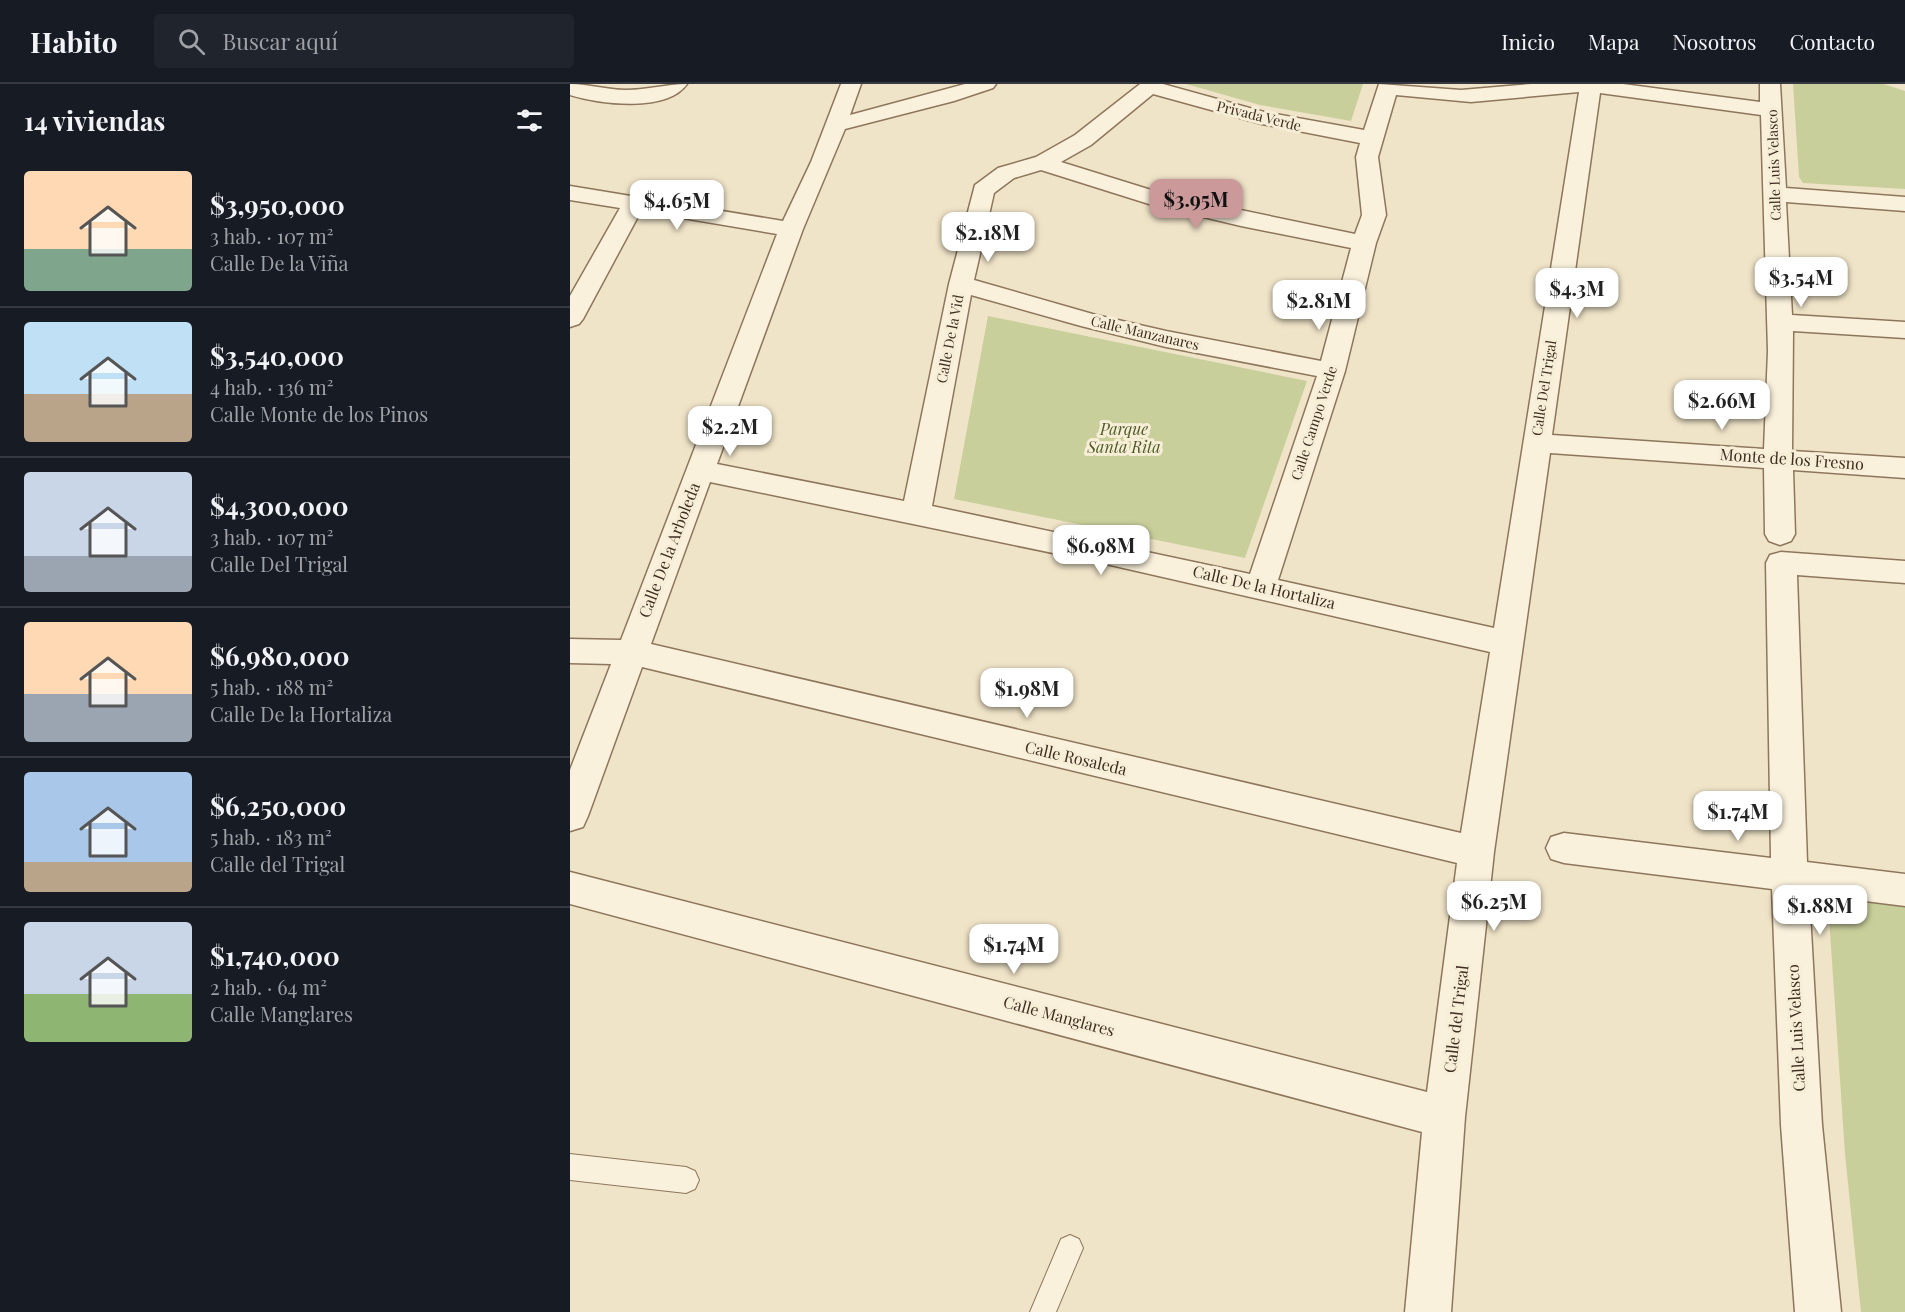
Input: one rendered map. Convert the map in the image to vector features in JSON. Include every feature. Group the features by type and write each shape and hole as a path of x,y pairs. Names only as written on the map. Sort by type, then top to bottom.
{"street":[{"path":"570,86 574,91 590,95 649,96 664,93 677,84"},
{"name":"Calle De la Arboleda","path":"570,816 791,229 836,125 851,84"},
{"path":"836,125 947,97 986,84"},
{"name":"Calle Luis Velasco","path":"1770,84 1780,322 1778,457 1790,876 1801,1134 1818,1312"},
{"path":"1389,86 1424,93 1469,96 1591,85 1771,110"},
{"name":"Calle Del Trigal","path":"1522,549 1591,85"},
{"name":"Privada Verde","path":"1151,86 1288,124 1371,138"},
{"name":"Calle De la Vid","path":"916,512 961,284 983,190 1006,172 1042,163 1083,140 1151,86"},
{"name":"Calle Campo Verde","path":"1262,586 1332,371 1364,243 1374,215 1367,158 1371,138 1389,86"},
{"path":"1042,163 1168,201 1241,219 1364,243"},
{"path":"570,193 791,229"},
{"path":"1776,194 1905,204"},
{"path":"570,319 634,203"},
{"name":"Calle Manzanares","path":"961,284 1112,326 1332,371"},
{"path":"1780,322 1905,330"},
{"name":"Monte de los Fresno","path":"1536,443 1778,457 1905,468"},
{"name":"Calle De la Hortaliza","path":"700,470 916,512 1262,586 1509,644"},
{"name":"Calle del Trigal","path":"1428,1312 1444,1117 1476,852 1522,549"},
{"path":"1781,549 1905,572"},
{"name":"Calle Rosaleda","path":"570,651 630,652 1476,852"},
{"path":"1564,848 1905,890"},
{"name":"Calle Manglares","path":"570,888 1444,1117"}],"lane":[{"path":"570,1167 686,1180"},
{"path":"1043,1312 1070,1248"}],"green space":[{"path":"1186,84 1363,84 1351,121 1260,105"},
{"path":"1793,84 1884,84 1905,91 1905,189 1803,183 1799,177"},
{"name":"Parque Santa Rita","path":"988,316 1307,381 1245,558 954,499"},
{"path":"1827,888 1905,898 1905,1312 1861,1312 1845,1154"}]}
